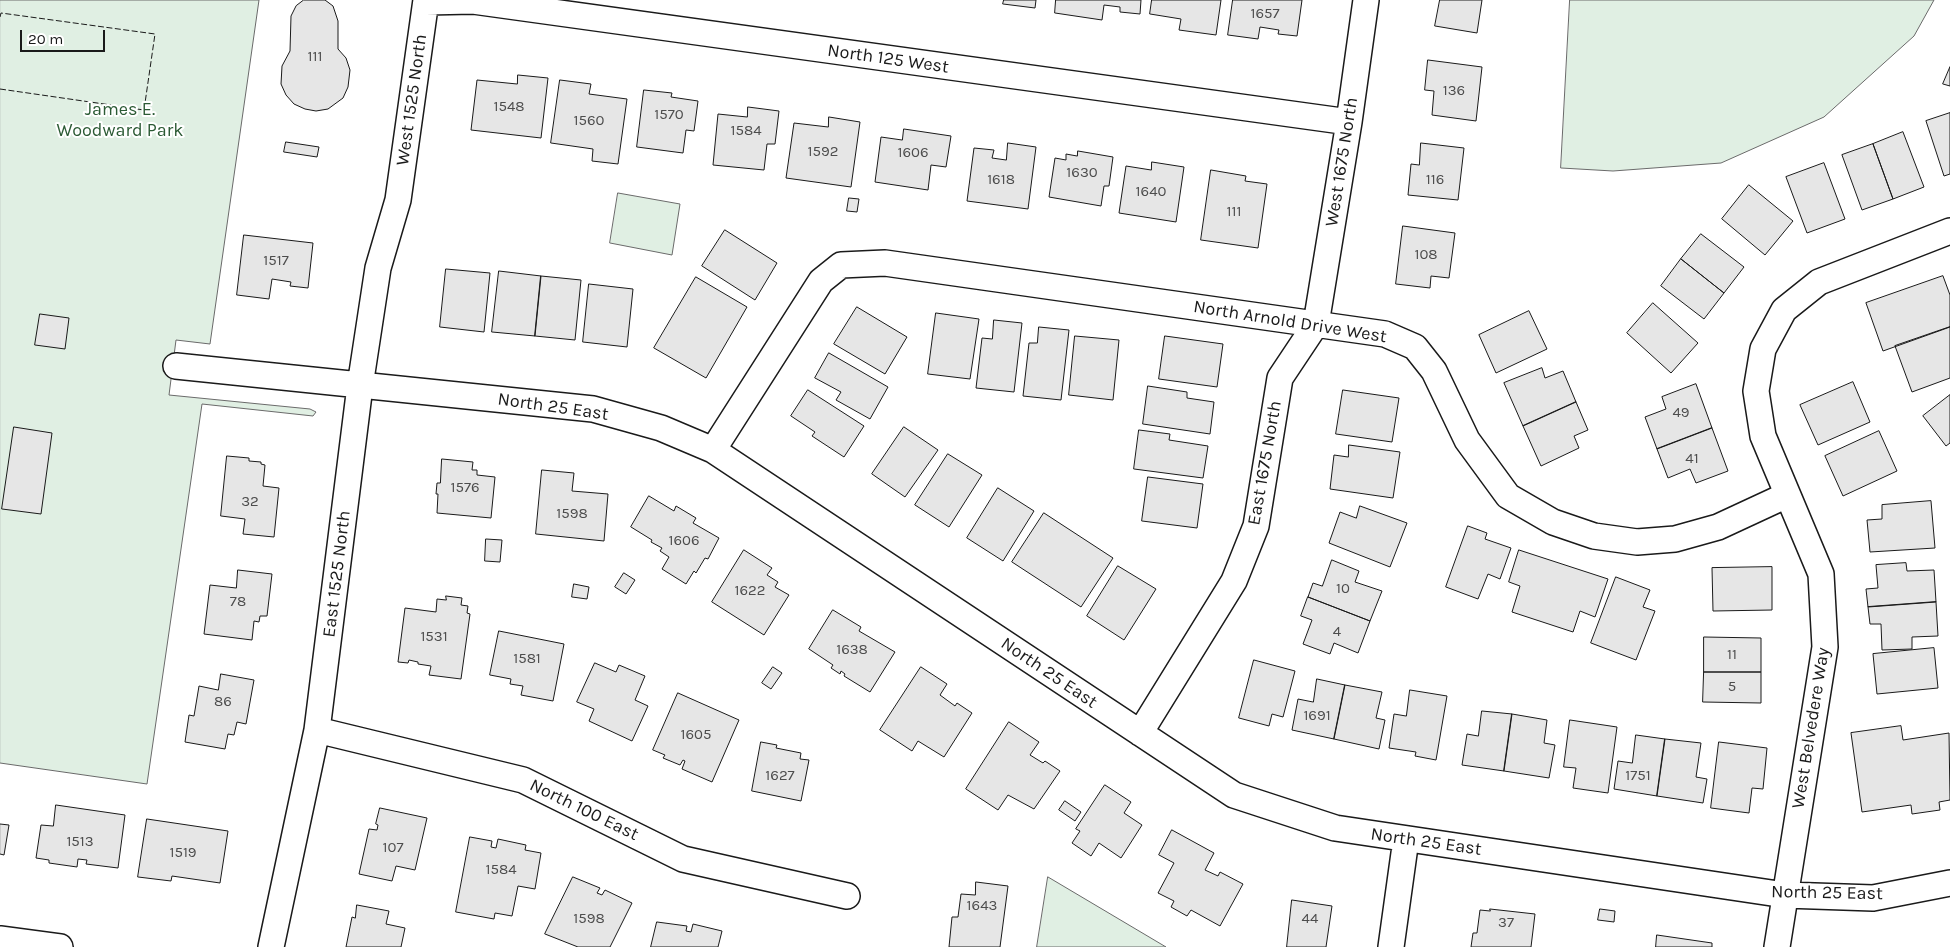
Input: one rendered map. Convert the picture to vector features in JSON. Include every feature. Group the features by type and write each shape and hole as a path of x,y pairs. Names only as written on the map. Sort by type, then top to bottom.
{"street":[{"name":"West 1675 North","path":"1316,324 1349,122 1366,0"},
{"name":"North 125 West","path":"426,1 474,2 1349,122"},
{"name":"West 1525 North","path":"398,200 426,1"},
{"name":"East 1525 North","path":"271,947 317,730 360,386 378,268 398,200"},
{"name":"West Belvedere Way","path":"1776,947 1825,647 1821,574 1763,436 1756,391 1763,349 1784,310 1819,282 1950,231"},
{"name":"North Arnold Drive West","path":"713,450 821,281 841,265 885,263 1385,334 1415,347 1434,371 1467,440 1508,496 1553,522 1594,536 1637,542 1675,539 1718,527 1787,494"},
{"name":"East 1675 North","path":"1140,733 1234,581 1256,526 1280,378 1316,324"},
{"name":"North 25 East","path":"176,366 593,409 661,428 713,450 1234,795 1335,828 1784,895 1873,898 1950,883"},
{"name":"North 100 East","path":"317,730 523,780 682,859 847,896"},
{"path":"1391,947 1406,839"},
{"path":"0,939 60,947"}],"green space":[{"name":"James E. Woodward Park","path":"0,0 259,0 210,344 176,340 169,395 310,409 316,412 313,416 202,404 147,784 0,763"},
{"path":"1570,0 1934,0 1914,36 1824,117 1721,163 1613,171 1561,168"},
{"path":"618,193 680,204 672,255 610,243"},
{"path":"1048,877 1166,947 1037,947"}],"building":[{"path":"304,0 325,0 333,6 338,21 338,49 346,58 350,70 348,87 343,98 328,109 316,111 294,104 286,95 281,84 282,66 290,51 291,16 296,6"},
{"path":"1004,0 1036,0 1035,8 1003,4"},
{"path":"1056,0 1141,0 1140,14 1120,12 1120,7 1104,5 1102,20 1055,13"},
{"path":"1152,0 1221,0 1216,35 1179,30 1181,19 1150,14"},
{"path":"1233,0 1302,0 1297,36 1278,34 1279,30 1260,27 1258,39 1228,35"},
{"path":"1440,0 1482,0 1477,33 1435,26"},
{"path":"1428,60 1482,67 1476,121 1432,115 1434,91 1425,90"},
{"path":"1950,67 1950,86 1943,84"},
{"path":"518,75 548,78 541,138 471,130 477,80 517,84"},
{"path":"560,80 591,84 589,94 627,99 618,164 592,161 593,149 551,143"},
{"path":"644,90 672,93 671,97 698,101 694,131 686,130 683,153 637,147"},
{"path":"748,107 779,111 775,144 767,144 764,170 713,165 718,114 747,117"},
{"path":"1950,113 1950,174 1944,176 1926,121"},
{"path":"829,117 860,122 851,187 786,178 794,123 828,127"},
{"path":"904,129 951,136 946,167 931,165 928,190 875,182 881,137 902,140"},
{"path":"1903,132 1924,187 1893,199 1873,144"},
{"path":"286,142 319,147 317,157 284,152"},
{"path":"1008,143 1036,147 1028,209 967,201 974,148 994,150 992,158 1006,160"},
{"path":"1421,143 1464,148 1458,200 1408,195 1411,164 1419,165"},
{"path":"1873,144 1893,199 1862,210 1842,155"},
{"path":"1078,151 1113,157 1109,186 1104,186 1101,206 1049,197 1055,158 1066,160 1066,154 1077,156"},
{"path":"1152,162 1184,167 1176,222 1119,213 1126,166 1151,170"},
{"path":"1824,163 1845,219 1807,233 1786,177"},
{"path":"1211,170 1246,176 1245,181 1267,184 1258,248 1201,240"},
{"path":"1749,185 1793,221 1765,255 1722,219"},
{"path":"849,198 859,199 857,212 847,211"},
{"path":"1403,226 1455,233 1449,278 1431,276 1430,288 1396,284"},
{"path":"725,230 777,263 755,300 702,266"},
{"path":"1701,234 1744,267 1724,293 1681,259"},
{"path":"244,235 313,243 308,288 290,286 291,282 272,279 269,299 237,295"},
{"path":"1681,259 1724,293 1704,319 1661,286"},
{"path":"446,269 490,273 484,332 440,327"},
{"path":"499,271 541,276 535,336 492,332"},
{"path":"541,276 581,280 575,340 535,336"},
{"path":"1943,276 1950,295 1950,327 1883,351 1866,303"},
{"path":"696,277 747,307 706,378 654,348"},
{"path":"589,284 633,289 627,347 583,342"},
{"path":"1653,303 1698,343 1671,373 1627,333"},
{"path":"857,307 907,337 885,374 834,344"},
{"path":"1529,311 1547,349 1496,373 1479,335"},
{"path":"936,313 979,319 970,379 928,374"},
{"path":"40,314 69,318 65,349 35,345"},
{"path":"994,320 1022,323 1014,392 976,388 982,338 992,339"},
{"path":"1039,327 1069,330 1061,400 1023,396 1029,343 1037,343"},
{"path":"1950,327 1950,378 1912,392 1895,346"},
{"path":"1075,336 1119,340 1113,400 1069,395"},
{"path":"1165,336 1223,344 1217,387 1159,379"},
{"path":"829,353 888,387 870,419 836,400 841,392 815,378"},
{"path":"1542,368 1545,378 1563,371 1576,402 1523,426 1504,383"},
{"path":"1853,382 1870,422 1818,445 1800,405"},
{"path":"1696,384 1712,428 1657,449 1645,417 1666,409 1662,397"},
{"path":"1148,386 1187,392 1187,398 1214,402 1210,434 1143,424"},
{"path":"808,390 864,426 844,457 812,436 815,432 791,416"},
{"path":"1343,390 1399,398 1392,442 1336,434"},
{"path":"1950,395 1950,443 1946,446 1923,416"},
{"path":"1576,402 1588,430 1574,436 1579,448 1541,466 1523,426"},
{"path":"14,427 52,433 41,514 2,509"},
{"path":"904,427 938,450 905,497 872,474"},
{"path":"1712,428 1728,471 1696,483 1690,469 1668,478 1657,449"},
{"path":"1139,430 1170,434 1169,440 1208,446 1203,478 1134,469"},
{"path":"1879,431 1897,471 1843,496 1825,456"},
{"path":"1349,445 1400,452 1393,498 1330,489 1334,455 1348,457"},
{"path":"948,454 982,475 949,527 915,505"},
{"path":"227,456 249,458 249,461 261,462 261,464 265,465 263,486 279,488 274,537 243,534 245,519 221,516"},
{"path":"442,459 473,462 472,470 477,470 477,475 495,477 491,518 437,513 437,483 440,483"},
{"path":"542,470 574,473 572,491 608,494 604,541 536,534"},
{"path":"1148,477 1203,484 1197,528 1142,521"},
{"path":"998,488 1034,511 1003,561 967,538"},
{"path":"649,496 674,511 676,506 696,518 693,523 719,538 708,559 705,558 696,573 694,571 686,584 662,569 669,557 660,551 662,548 631,527"},
{"path":"1931,501 1935,548 1870,552 1867,520 1882,519 1882,505"},
{"path":"1360,506 1407,523 1390,567 1329,543 1340,512 1356,518"},
{"path":"1044,513 1113,558 1081,607 1012,562"},
{"path":"1468,526 1487,533 1485,539 1511,548 1500,579 1488,574 1478,599 1446,587"},
{"path":"486,539 502,540 500,562 485,561"},
{"path":"744,550 772,568 767,575 778,582 775,587 789,595 764,635 712,602"},
{"path":"1519,550 1608,579 1595,617 1580,611 1573,632 1512,612 1520,586 1509,582"},
{"path":"1332,560 1359,571 1355,582 1382,591 1370,621 1308,597 1313,583 1322,586"},
{"path":"1906,563 1907,571 1934,570 1936,602 1868,607 1866,589 1878,588 1876,565"},
{"path":"1118,566 1156,589 1124,640 1087,616"},
{"path":"1772,567 1772,610 1713,611 1712,568"},
{"path":"238,570 272,574 267,616 260,616 259,622 254,621 252,640 204,634 210,585 236,588"},
{"path":"624,573 635,580 626,594 615,587"},
{"path":"1616,577 1650,590 1643,607 1655,611 1636,660 1591,643"},
{"path":"574,584 589,587 587,599 572,597"},
{"path":"446,596 462,598 461,605 468,606 467,613 470,614 461,679 429,675 431,666 418,664 418,662 409,660 408,663 398,662 405,608 436,612 437,599 446,600"},
{"path":"1308,597 1370,621 1358,653 1334,643 1330,654 1303,644 1312,620 1301,616"},
{"path":"1936,602 1938,636 1912,637 1912,649 1882,650 1881,624 1870,624 1868,607"},
{"path":"833,610 861,627 859,631 895,652 870,692 844,676 845,674 841,671 840,674 831,668 833,665 809,649"},
{"path":"499,631 564,644 553,701 521,695 523,686 510,684 511,679 490,675"},
{"path":"1704,637 1761,638 1761,672 1704,672"},
{"path":"1934,648 1938,688 1877,694 1873,654"},
{"path":"1254,660 1295,671 1283,717 1272,714 1269,726 1239,718"},
{"path":"595,663 616,672 619,665 645,676 635,700 648,706 632,741 589,721 594,709 577,702"},
{"path":"773,667 782,673 771,689 762,683"},
{"path":"921,667 947,684 940,695 955,706 957,703 972,713 944,757 918,741 912,751 880,730"},
{"path":"1704,672 1761,672 1761,703 1703,702"},
{"path":"221,674 254,680 246,724 237,722 234,735 228,734 225,749 185,742 189,715 194,716 199,686 218,690"},
{"path":"1317,679 1345,685 1334,739 1292,730 1298,699 1313,702"},
{"path":"1345,685 1382,692 1376,718 1385,720 1379,749 1334,739"},
{"path":"1410,690 1447,696 1436,760 1415,756 1416,752 1389,748 1394,714 1406,716"},
{"path":"678,693 739,720 712,782 682,769 685,761 683,760 680,765 663,758 665,755 653,750"},
{"path":"1482,711 1512,714 1504,771 1462,765 1467,734 1478,736"},
{"path":"1512,714 1547,720 1544,743 1555,745 1549,778 1504,771"},
{"path":"1570,720 1617,727 1608,793 1573,788 1576,768 1564,767"},
{"path":"1009,722 1039,742 1030,755 1043,763 1045,761 1060,771 1034,809 1008,795 998,810 966,789"},
{"path":"1901,726 1903,740 1949,733 1950,800 1939,802 1940,810 1912,814 1911,805 1862,812 1851,733"},
{"path":"1636,735 1665,739 1657,796 1614,789 1618,761 1632,763"},
{"path":"1665,739 1701,743 1696,777 1707,779 1703,803 1657,796"},
{"path":"761,742 777,745 776,748 801,753 800,759 809,760 801,801 752,791"},
{"path":"1719,742 1767,748 1763,789 1752,788 1749,813 1711,808"},
{"path":"1105,785 1131,802 1124,813 1142,825 1121,858 1099,843 1091,856 1072,843 1080,831 1076,829"},
{"path":"1065,801 1081,812 1075,821 1059,810"},
{"path":"56,805 125,815 118,868 86,864 87,860 78,859 77,867 49,863 49,860 36,858 41,825 53,826"},
{"path":"380,808 427,818 415,870 396,866 392,881 359,874 369,829 377,830 378,825 376,824"},
{"path":"147,819 228,831 220,883 172,876 171,881 138,877"},
{"path":"0,824 9,825 4,855 0,854"},
{"path":"1172,830 1214,853 1205,870 1218,876 1220,872 1243,884 1220,926 1191,910 1187,916 1171,907 1174,901 1158,893 1174,863 1159,855"},
{"path":"470,837 492,841 491,847 496,848 498,839 526,845 525,850 541,853 535,889 518,886 512,916 495,913 494,919 456,912"},
{"path":"573,877 600,888 597,893 602,895 605,890 632,903 610,947 578,947 545,934"},
{"path":"976,882 1008,886 1000,947 949,947 952,917 958,917 961,894 975,895"},
{"path":"1292,900 1332,906 1326,947 1287,947"},
{"path":"357,905 389,911 386,924 405,928 401,947 346,947 352,917 355,918"},
{"path":"1490,909 1535,914 1531,947 1471,947 1473,933 1477,933 1480,910 1490,911"},
{"path":"1600,909 1615,911 1614,922 1598,920"},
{"path":"657,922 687,926 686,931 691,932 693,924 722,931 718,947 651,947"},
{"path":"1657,935 1712,943 1712,947 1656,947"}],"fence":[{"path":"0,17 1,13 155,34 144,110 116,106"},
{"path":"0,89 111,105"}]}
